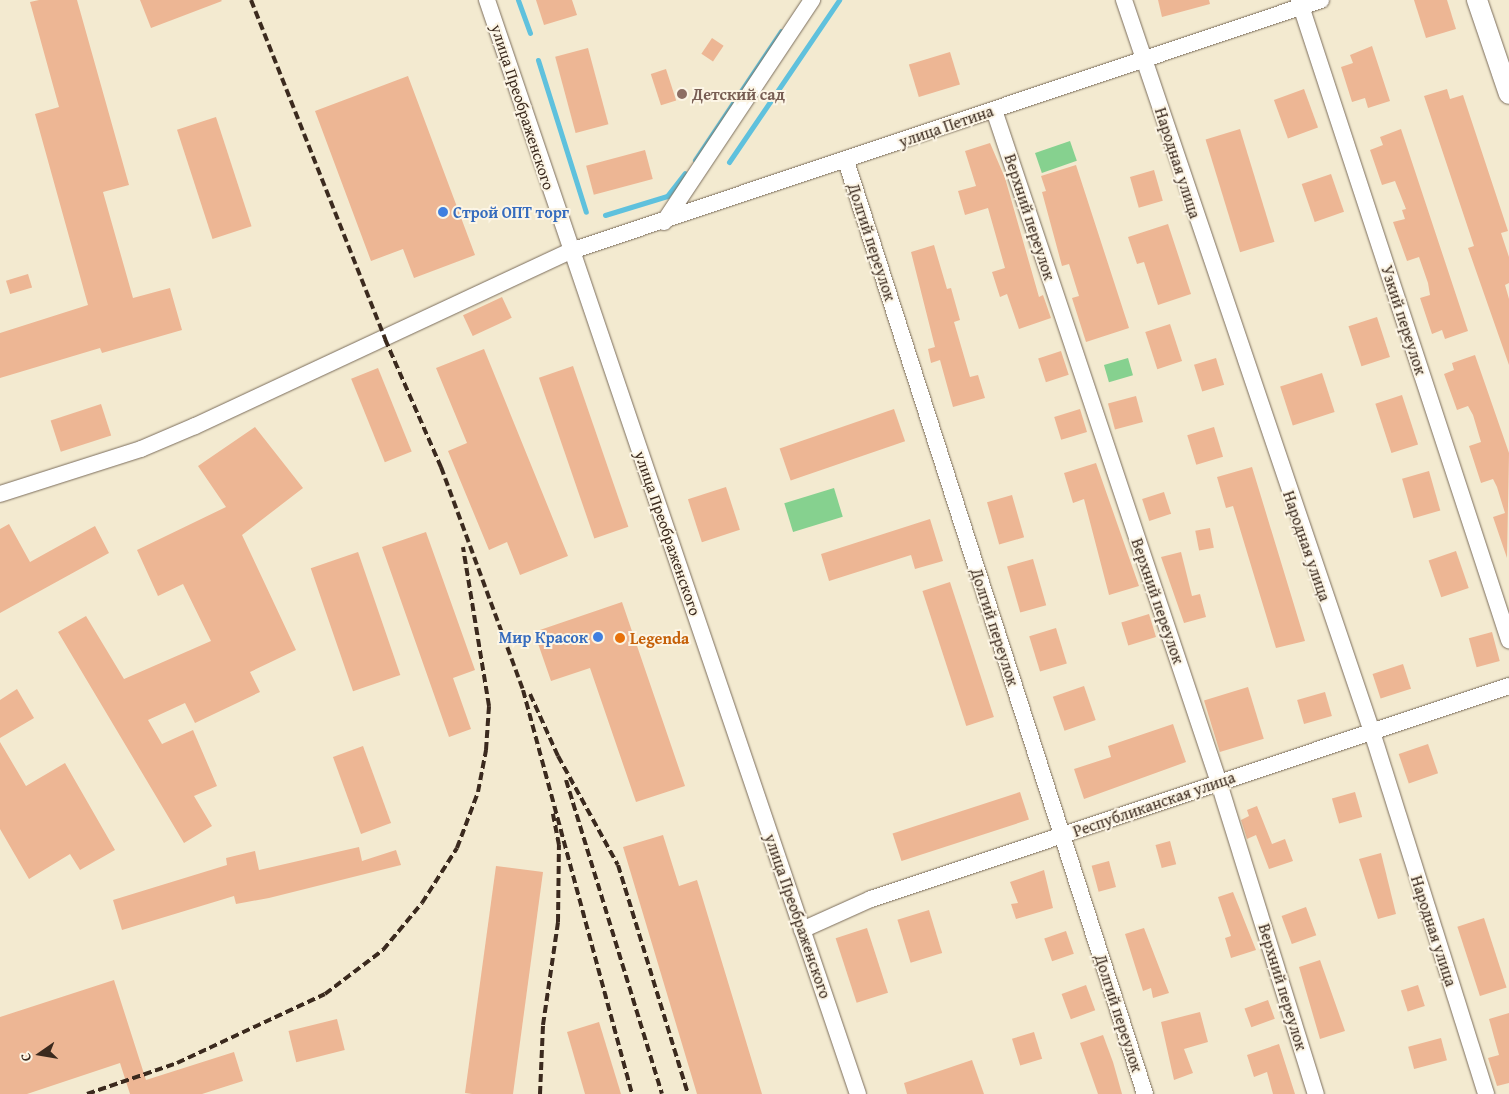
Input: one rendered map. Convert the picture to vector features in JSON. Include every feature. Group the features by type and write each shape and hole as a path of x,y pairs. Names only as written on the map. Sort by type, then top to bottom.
{"main road":[{"path":"1477,0 1509,94"}],"street":[{"name":"улица Преображенского","path":"487,0 858,1094"},
{"path":"664,222 812,0"},
{"name":"Народная улица","path":"1124,0 1372,732 1486,1094"},
{"name":"улица Петина","path":"0,494 159,442 571,251 846,161 1144,60 1300,4 1321,0"},
{"name":"Узкий переулок","path":"1300,4 1509,640"},
{"name":"Верхний переулок","path":"994,110 1218,780 1316,1094"},
{"name":"Долгий переулок","path":"846,161 1145,1094"},
{"name":"Республиканская улица","path":"802,930 871,899 1062,836 1218,780 1372,732 1509,686"}],"green space":[{"path":"1070,141 1077,161 1042,173 1035,153"},
{"path":"1128,358 1133,375 1109,382 1104,365"},
{"path":"834,488 843,517 793,532 784,503"}],"building":[{"path":"39,0 77,0 129,185 103,192 133,298 170,288 182,330 102,353 100,348 0,378 0,333 88,305 35,114 59,107 30,2"},
{"path":"140,0 221,0 222,1 151,28"},
{"path":"536,0 572,0 577,15 544,25"},
{"path":"1158,0 1209,0 1210,4 1162,17"},
{"path":"1414,0 1447,0 1456,29 1426,38"},
{"path":"712,38 724,46 713,62 701,54"},
{"path":"1372,46 1390,101 1368,108 1365,98 1352,102 1341,67 1353,63 1350,55"},
{"path":"588,48 608,124 576,133 555,57"},
{"path":"950,52 960,85 919,97 909,65"},
{"path":"666,69 676,100 661,105 651,74"},
{"path":"408,76 475,255 414,278 403,249 371,261 315,111"},
{"path":"1304,89 1318,128 1288,138 1274,100"},
{"path":"1447,89 1450,99 1463,95 1508,231 1501,233 1509,257 1509,283 1505,285 1509,299 1509,365 1468,248 1474,246 1424,96"},
{"path":"216,117 252,226 213,239 177,130"},
{"path":"1240,129 1274,242 1240,252 1206,140"},
{"path":"1401,129 1468,331 1445,339 1442,330 1432,334 1420,298 1430,295 1419,257 1407,261 1393,222 1405,219 1402,210 1406,209 1395,181 1382,185 1370,150 1383,145 1380,137"},
{"path":"990,143 1005,178 1039,297 1043,295 1051,318 1019,329 1007,294 1000,297 992,272 1005,268 988,208 965,215 958,191 976,186 965,151"},
{"path":"645,150 653,179 594,195 586,166"},
{"path":"1076,165 1129,328 1086,342 1072,298 1079,296 1069,264 1062,266 1042,192 1046,191 1041,176"},
{"path":"1154,170 1163,201 1139,208 1130,177"},
{"path":"1331,174 1344,212 1315,222 1302,184"},
{"path":"1168,224 1191,294 1158,305 1144,262 1137,264 1128,237"},
{"path":"934,245 947,289 951,288 960,320 954,322 970,377 978,375 985,398 953,407 940,360 931,363 928,349 935,347 911,252"},
{"path":"28,274 32,287 10,294 6,281"},
{"path":"502,297 512,318 473,336 463,315"},
{"path":"1377,317 1390,357 1361,366 1348,326"},
{"path":"1170,324 1182,361 1157,369 1145,332"},
{"path":"484,349 568,556 520,575 507,542 489,550 448,451 467,443 436,368"},
{"path":"1061,351 1069,375 1046,382 1038,358"},
{"path":"1475,355 1509,453 1507,558 1493,517 1505,513 1497,487 1493,479 1481,483 1469,446 1481,442 1473,415 1468,406 1457,410 1444,374 1454,370 1452,363"},
{"path":"1216,358 1224,385 1202,392 1194,365"},
{"path":"573,366 628,527 594,538 539,378"},
{"path":"378,368 412,451 385,462 351,379"},
{"path":"1322,373 1335,412 1293,426 1280,387"},
{"path":"1402,395 1418,444 1391,453 1375,404"},
{"path":"1136,396 1143,422 1115,430 1108,404"},
{"path":"101,404 111,435 61,452 51,420"},
{"path":"894,409 905,441 791,481 780,448"},
{"path":"1080,409 1087,432 1061,440 1054,417"},
{"path":"255,427 303,488 242,535 296,650 250,672 260,692 195,723 185,703 148,720 162,744 193,730 217,786 194,796 212,826 184,843 58,632 86,616 124,679 211,641 183,584 158,596 137,550 226,507 198,466"},
{"path":"1214,427 1223,457 1196,465 1187,435"},
{"path":"1096,463 1139,586 1109,595 1084,499 1073,503 1064,473"},
{"path":"1252,467 1305,641 1276,648 1233,506 1226,508 1217,477"},
{"path":"1429,471 1440,510 1413,518 1402,479"},
{"path":"726,487 740,530 702,542 688,499"},
{"path":"1164,492 1171,514 1149,521 1142,499"},
{"path":"1012,495 1024,537 999,544 987,502"},
{"path":"930,519 943,561 915,569 911,555 829,581 821,554"},
{"path":"9,524 30,562 95,526 109,553 0,613 0,529"},
{"path":"1210,528 1214,548 1199,550 1195,531"},
{"path":"426,532 475,670 453,678 471,729 449,737 382,547"},
{"path":"1456,551 1469,588 1441,597 1429,560"},
{"path":"358,552 400,675 353,691 311,568"},
{"path":"1181,552 1192,596 1200,594 1206,617 1184,623 1161,557"},
{"path":"1033,559 1046,605 1020,613 1007,566"},
{"path":"950,582 994,717 966,726 922,591"},
{"path":"622,602 685,786 636,802 590,668 551,681 534,632"},
{"path":"1149,614 1156,637 1128,645 1121,622"},
{"path":"1056,628 1067,663 1040,672 1029,636"},
{"path":"1492,632 1500,661 1477,667 1469,638"},
{"path":"1403,664 1411,689 1381,699 1373,674"},
{"path":"1084,686 1096,720 1065,731 1053,697"},
{"path":"1248,687 1264,739 1220,752 1204,700"},
{"path":"17,689 34,718 0,738 0,700"},
{"path":"1325,692 1332,716 1304,724 1297,700"},
{"path":"1173,724 1186,762 1084,799 1074,769 1111,757 1108,746"},
{"path":"0,742 26,786 65,763 115,850 80,870 70,854 29,879 0,829"},
{"path":"1428,744 1438,773 1409,783 1399,754"},
{"path":"363,746 391,823 361,834 333,757"},
{"path":"1020,792 1029,820 902,861 893,833"},
{"path":"1355,792 1362,817 1339,824 1332,799"},
{"path":"1257,806 1272,844 1285,839 1293,861 1269,869 1256,835 1247,839 1241,820 1249,816 1247,810"},
{"path":"663,835 679,886 697,880 762,1094 697,1094 623,847"},
{"path":"1170,841 1176,864 1162,868 1156,845"},
{"path":"359,847 362,861 396,850 401,865 269,898 236,904 234,896 122,930 113,900 227,865 226,858 255,851 259,870"},
{"path":"1381,853 1396,914 1378,919 1359,859"},
{"path":"1109,861 1116,887 1099,892 1092,866"},
{"path":"496,866 543,872 513,1094 472,1094 465,1093"},
{"path":"1044,870 1053,908 1016,919 1011,904 1018,903 1010,882"},
{"path":"1233,892 1256,950 1231,958 1225,938 1231,936 1218,897"},
{"path":"1306,907 1316,935 1292,944 1282,916"},
{"path":"929,910 942,953 911,963 897,920"},
{"path":"1484,918 1507,987 1480,996 1457,927"},
{"path":"867,928 888,993 857,1003 836,938"},
{"path":"1144,928 1169,993 1153,998 1151,988 1143,991 1125,934"},
{"path":"1066,931 1074,954 1052,961 1044,938"},
{"path":"1320,960 1345,1031 1320,1039 1299,967"},
{"path":"114,980 146,1080 234,1052 243,1081 202,1094 130,1094 120,1063 27,1094 0,1094 0,1017"},
{"path":"1086,985 1095,1010 1071,1019 1062,994"},
{"path":"1418,985 1425,1006 1408,1011 1401,991"},
{"path":"1268,1000 1275,1019 1251,1027 1245,1009"},
{"path":"1200,1012 1208,1042 1184,1049 1193,1073 1174,1080 1161,1022"},
{"path":"1509,1013 1509,1083 1497,1086 1488,1058 1499,1055 1489,1019"},
{"path":"337,1019 345,1050 296,1062 288,1031"},
{"path":"599,1022 621,1094 585,1094 567,1032"},
{"path":"1034,1032 1042,1059 1020,1066 1012,1039"},
{"path":"1103,1035 1122,1094 1098,1094 1080,1043"},
{"path":"1441,1038 1447,1060 1414,1069 1408,1047"},
{"path":"1279,1044 1295,1094 1273,1094 1267,1072 1254,1077 1247,1055"},
{"path":"972,1060 984,1094 907,1094 904,1083"}],"waterway":[{"path":"518,0 530,33"},
{"path":"729,162 839,0"},
{"path":"695,160 781,31"},
{"path":"538,60 586,212"},
{"path":"605,215 667,196 685,173"}],"railway":[{"path":"251,0 385,339 441,467 523,690 632,1094"},
{"path":"87,1094 177,1063 325,994 383,950 422,903 457,848 478,792 486,750 489,706 463,547"},
{"path":"530,694 558,756 618,865 688,1094"},
{"path":"566,780 662,1094"},
{"path":"540,1094 543,1025 558,922 559,845 553,814"}],"place":[{"name":"Детский сад","path":"682,94"},
{"name":"Строй ОПТ торг","path":"443,212"},
{"name":"Мир Красок","path":"598,637"},
{"name":"Legenda","path":"620,638"}]}
